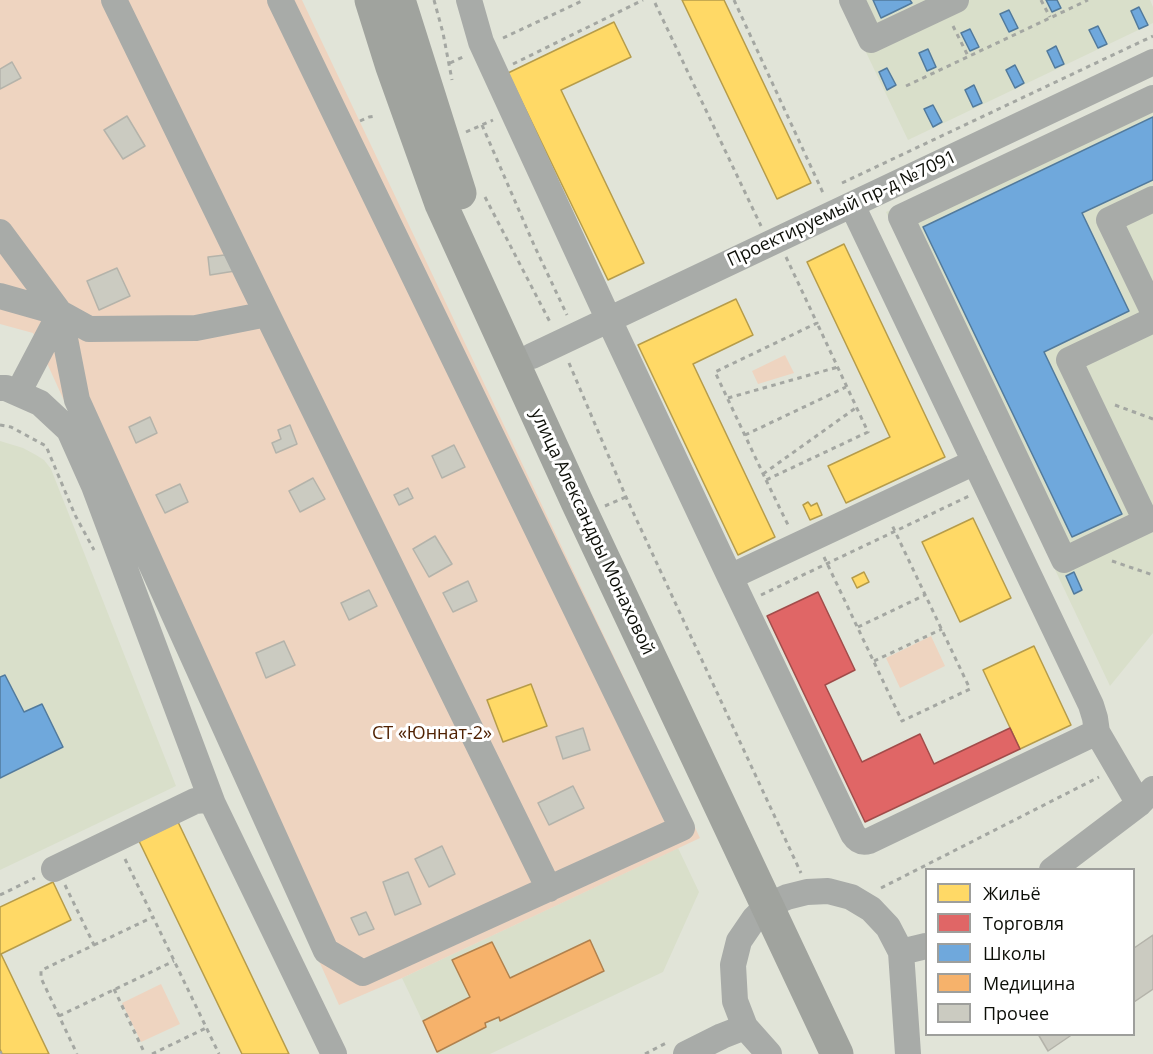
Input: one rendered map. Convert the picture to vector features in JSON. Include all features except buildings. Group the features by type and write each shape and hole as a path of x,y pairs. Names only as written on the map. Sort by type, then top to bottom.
{"main road":[{"name":"улица Александры Монаховой","path":"371,0 392,67 441,204 577,502 786,893 837,1054"},
{"name":"улица Александры Монаховой","path":"399,0 460,194 532,356 861,1054"}],"street":[{"path":"114,0 549,889"},
{"path":"0,232 60,313 77,400 326,951 363,973 682,828 280,0"},
{"path":"469,0 484,47 609,320 856,838 860,841 869,841 1097,732"},
{"path":"852,0 871,40 949,3"},
{"name":"Проектируемый пр-д №7091","path":"532,356 565,332 609,320 769,244 842,200 1153,62"},
{"path":"1153,98 901,217 1064,560 1146,522 1069,360 1153,320"},
{"path":"1153,199 1109,220 1153,311"},
{"path":"842,200 975,462 1091,705 1097,732 1118,768 1146,796 1055,868"},
{"path":"0,296 60,313 89,329 196,328 267,314"},
{"path":"60,313 9,391 40,404 69,430 94,486 213,804 334,1054"},
{"path":"955,421 990,404"},
{"path":"730,577 975,462"},
{"path":"58,873 195,801 205,800 213,804"},
{"path":"769,1054 745,1027 735,1000 733,965 740,942 754,919 786,893 828,891 851,897 870,909 888,927 901,952 908,1054"},
{"path":"901,952 925,946"},
{"path":"686,1054 745,1027"}],"path":[{"path":"434,0 453,84"},
{"path":"450,63 584,0"},
{"path":"507,67 643,0"},
{"path":"734,0 842,200 1153,36"},
{"path":"1041,0 1050,18"},
{"path":"906,86 1088,0"},
{"path":"655,3 769,244"},
{"path":"949,3 968,56"},
{"path":"459,135 513,112"},
{"path":"482,125 529,234 626,497 786,893"},
{"path":"482,192 565,332"},
{"path":"766,480 868,432 792,272"},
{"path":"790,530 715,372 817,323"},
{"path":"728,398 838,367"},
{"path":"745,435 847,386"},
{"path":"1086,395 1153,419"},
{"path":"764,474 857,407"},
{"path":"0,425 11,427 46,446 75,515 96,554"},
{"path":"743,603 986,487"},
{"path":"815,537 902,721 922,712 970,689 883,506"},
{"path":"1085,551 1153,575"},
{"path":"858,627 926,595"},
{"path":"874,661 942,629"},
{"path":"874,887 881,888 1118,768"},
{"path":"125,859 219,1054"},
{"path":"0,895 58,873 94,945"},
{"path":"881,888 887,895"},
{"path":"77,1054 41,978 41,971 153,916"},
{"path":"59,1016 174,961"},
{"path":"114,990 145,1054"},
{"path":"152,1054 206,1028"}],"shaded area":[{"path":"841,0 1150,0 1153,7 1153,23 908,140"},
{"path":"1153,85 1153,633 1110,686 886,212"},
{"path":"0,441 23,448 36,455 44,460 51,469 176,786 0,870"},
{"path":"678,848 699,892 663,972 490,1054 438,1054 402,978"}],"green space":[{"name":"СТ «Юннат-2»","path":"0,0 302,0 700,838 402,978 339,1005 36,339 33,333 0,324"},
{"path":"785,355 794,373 758,384 752,371"},
{"path":"931,636 945,666 900,688 886,658"},
{"path":"161,984 180,1024 141,1042 122,1003"}]}
